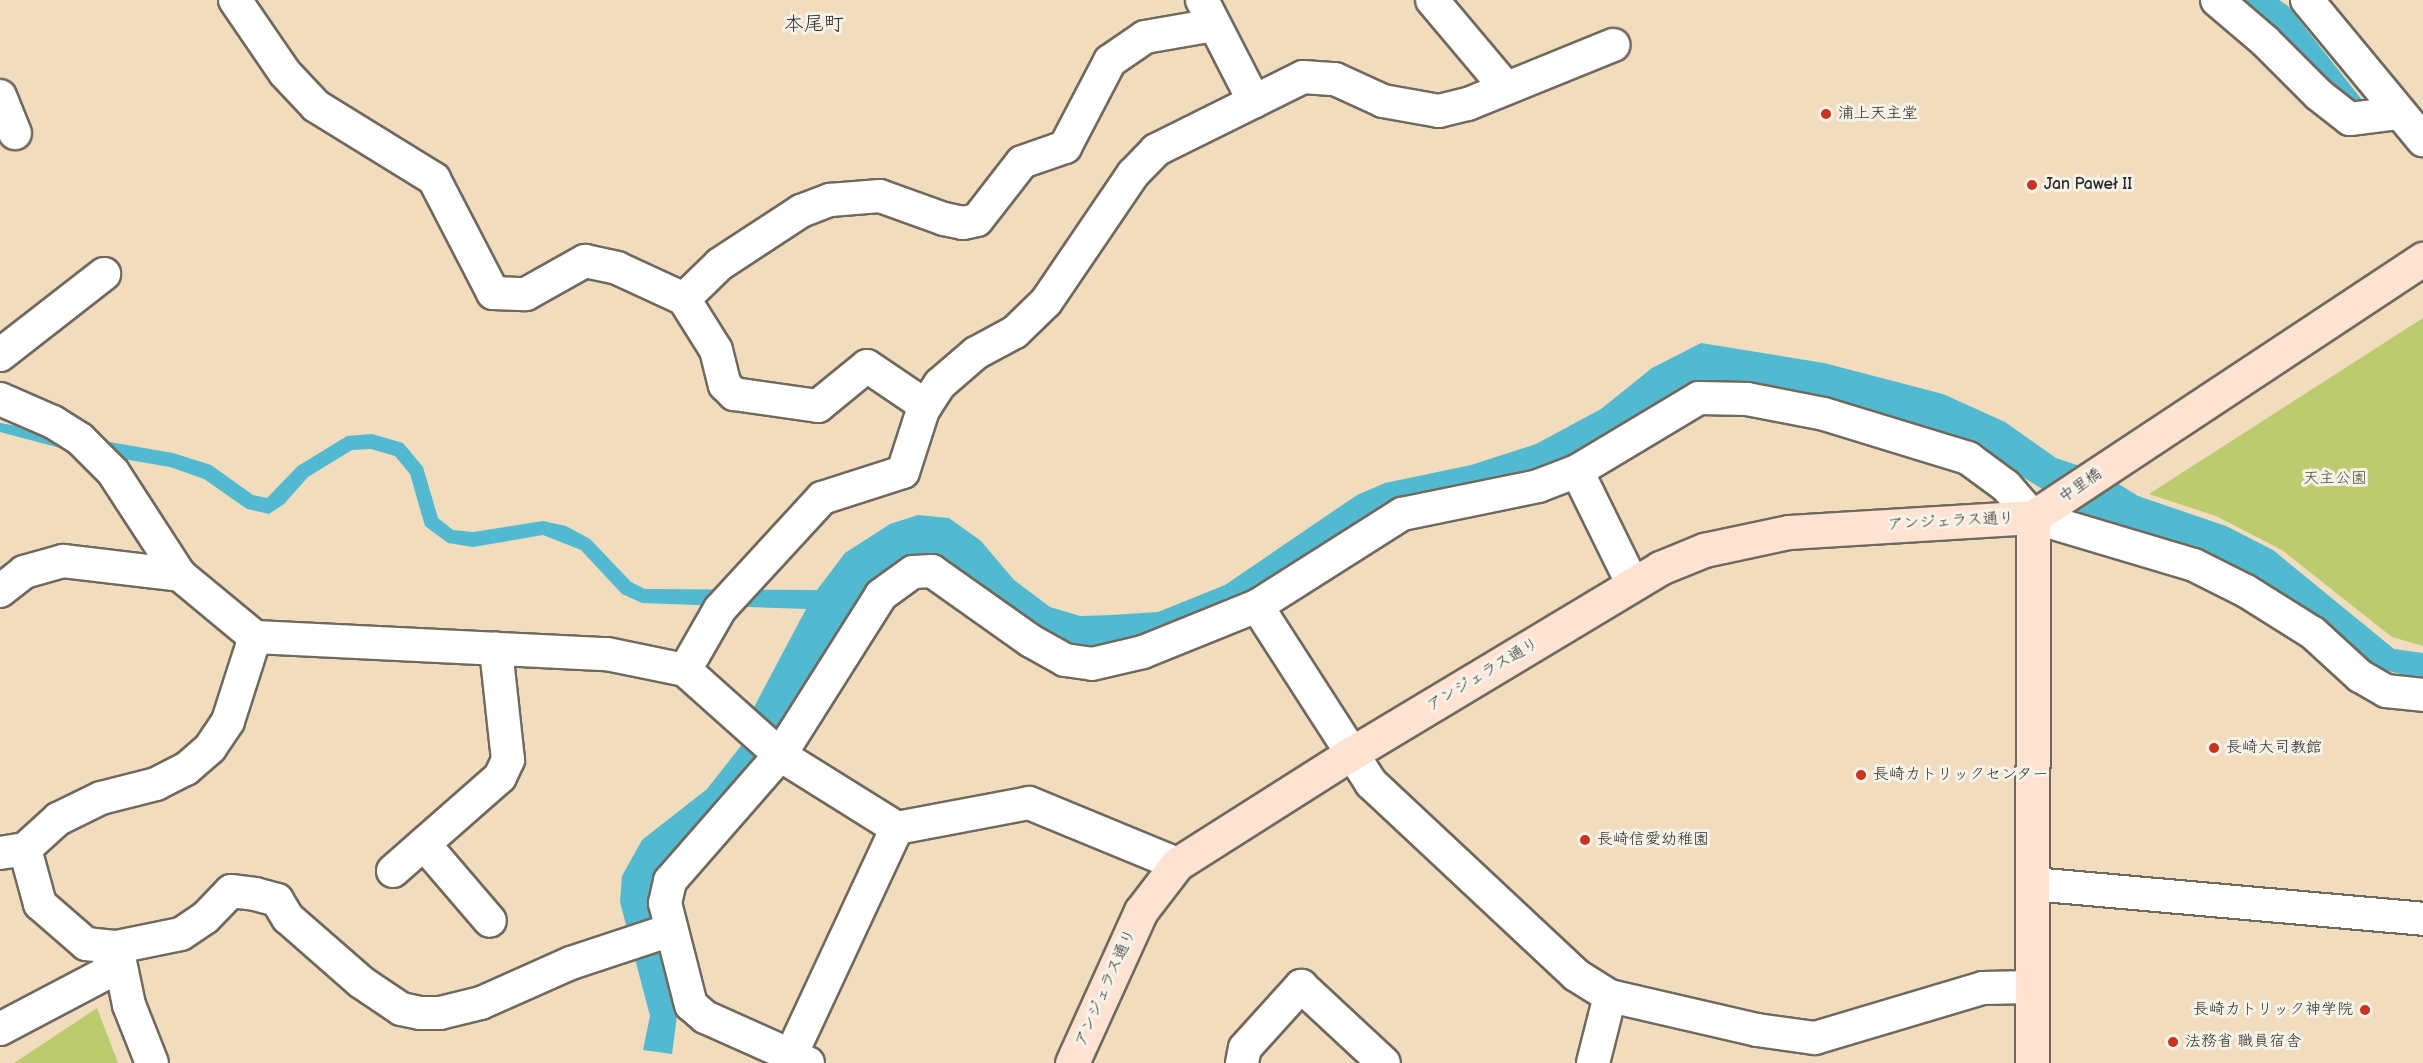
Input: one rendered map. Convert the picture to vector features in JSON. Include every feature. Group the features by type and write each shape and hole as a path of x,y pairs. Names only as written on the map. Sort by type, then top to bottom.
{"street":[{"path":"235,0 285,73 316,106 434,179 493,293 509,296 526,294 585,261 617,268 684,299 716,350 725,385 734,394 818,406 867,366 926,406"},
{"path":"1432,0 1506,88"},
{"path":"2217,0 2265,41 2319,96 2350,119 2398,113"},
{"path":"2307,0 2398,113 2423,140"},
{"path":"684,299 720,264 801,211 830,200 880,196 944,219 963,223 977,220 1022,162 1065,147 1110,61 1145,37 1208,13 1254,101"},
{"path":"685,670 720,609 822,498 903,472 926,406 940,384 976,354 1015,332 1046,302 1133,174 1156,150 1303,77 1318,76 1335,79 1383,101 1439,111 1506,88 1613,45"},
{"path":"0,96 15,133"},
{"name":"中里橋","path":"2041,513 2423,259"},
{"path":"0,355 104,274"},
{"path":"897,828 799,1059 705,1017 691,1005 663,932 665,903 670,881 777,752 881,595 913,572 932,571 1030,641 1065,660 1092,664 1143,652 1257,606 1402,514 1538,486 1577,471 1699,398 1747,399 1824,414 1968,458 2041,513 2194,565 2246,591 2313,633 2360,676 2386,692 2423,695"},
{"path":"0,399 53,422 80,439 112,472 180,575 255,637 607,654 685,670 777,752 897,828 1029,803 1177,864"},
{"path":"1577,471 1634,585"},
{"path":"2032,1063 2031,987 2041,513"},
{"name":"アンジェラス通り","path":"1079,1061 1141,911 1177,864 1349,755 1634,585 1704,550 1789,532 2041,513"},
{"path":"0,591 24,572 63,561 180,575"},
{"path":"1257,606 1349,755 1371,783 1576,975 1610,996 1757,1030 1815,1038 1983,988 2031,987"},
{"path":"255,637 228,721 210,748 186,769 156,783 101,798 58,819 12,851 30,878 40,904 86,944 117,947 181,934 205,918 231,891 255,894 277,900 288,918 324,952 401,1010 440,1013 481,1003 572,963 663,932"},
{"path":"393,871 500,777 508,760 496,649"},
{"path":"424,844 490,921"},
{"path":"2033,884 2423,919"},
{"path":"0,1029 105,973 117,947"},
{"path":"117,947 129,1005 152,1063"},
{"path":"1242,1063 1245,1048 1301,986 1384,1063"},
{"path":"1593,1063 1610,996"}],"green space":[{"name":"天主公園","path":"2423,318 2423,646 2392,637 2282,550 2216,516 2149,494"},
{"path":"97,1008 118,1063 14,1063"}],"water":[{"path":"2232,0 2279,0 2288,6 2366,105 2340,104"},
{"path":"1701,343 1824,363 1943,394 2005,422 2056,458 2101,473 2138,496 2226,526 2273,550 2394,649 2423,653 2423,680 2381,669 2259,581 2210,553 2101,525 1969,444 1719,386 1552,470 1475,487 1231,606 1116,644 1079,646 1041,631 996,602 940,554 920,553 903,563 760,759 653,877 648,897 677,1016 672,1054 643,1050 650,1016 620,902 622,876 642,840 707,789 744,742 753,709 806,609 642,603 622,594 581,550 543,535 473,547 448,543 425,526 410,474 395,456 371,449 352,450 308,477 284,504 269,514 247,509 204,479 170,467 64,449 0,432 0,423 173,453 211,465 253,495 267,498 298,466 347,436 372,434 403,443 423,467 438,518 453,530 473,532 543,521 566,526 590,539 631,582 645,589 817,590 845,553 890,524 918,515 949,518 981,541 1014,580 1050,607 1080,616 1111,615 1158,612 1225,585 1357,495 1385,483 1471,465 1536,444 1601,409 1652,368"}],"pier":[{"path":"2367,102 2423,170 2423,227 2338,106"}],"place":[{"name":"浦上天主堂","path":"1826,114"},
{"name":"Jan Paweł II","path":"2032,185"},
{"name":"長崎大司教館","path":"2214,748"},
{"name":"長崎カトリックセンター","path":"1861,775"},
{"name":"長崎信愛幼稚園","path":"1585,840"},
{"name":"長崎カトリック神学院","path":"2365,1010"},
{"name":"法務省 職員宿舎","path":"2173,1042"}],"district":[{"name":"本尾町","path":"814,24"}]}
